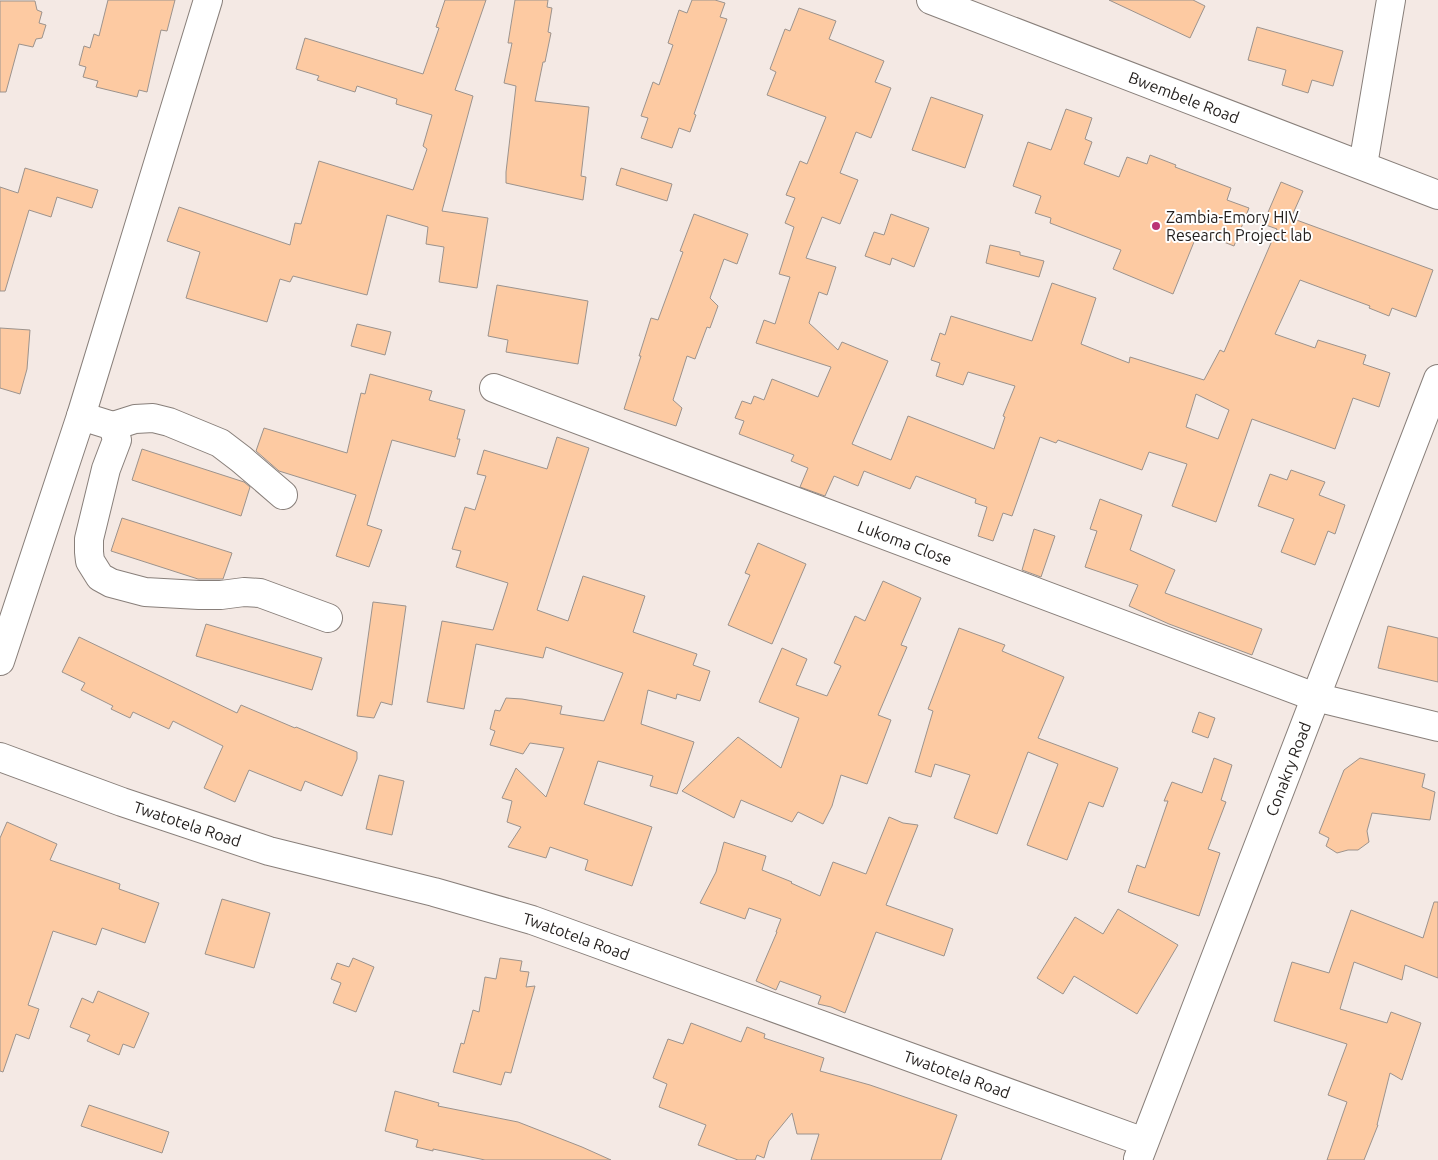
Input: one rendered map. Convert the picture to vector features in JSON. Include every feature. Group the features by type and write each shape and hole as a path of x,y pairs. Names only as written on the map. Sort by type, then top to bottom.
{"street":[{"path":"0,661 81,416 208,0"},
{"name":"Bwembele Road","path":"930,0 1438,195"},
{"path":"1363,165 1391,0"},
{"name":"Conakry Road","path":"1141,1151 1438,379"},
{"name":"Lukoma Close","path":"494,388 1316,697 1438,727"},
{"path":"81,416 113,426 135,419 153,418 169,422 220,443 241,458 283,495"},
{"path":"113,426 117,440 106,469 89,539 90,561 100,577 111,583 146,592 199,595 244,592 260,593 328,618"},
{"name":"Twatotela Road","path":"0,757 122,802 269,851 434,892 532,920 1141,1151"}],"building":[{"path":"108,0 175,0 167,31 161,30 147,92 139,90 137,97 96,87 98,81 83,77 86,67 79,65 84,46 90,48 94,34 99,36"},
{"path":"445,0 486,0 455,90 473,96 442,211 488,218 477,288 439,282 444,247 426,244 428,227 387,215 367,295 293,276 290,282 280,279 267,322 186,298 200,252 167,241 179,207 290,245 295,223 301,224 319,161 413,190 427,149 423,146 432,115 396,104 397,99 357,86 355,92 317,80 319,76 296,69 305,38 423,74 439,28 436,27"},
{"path":"515,0 548,0 547,7 552,8 548,32 551,33 535,101 589,107 581,176 586,177 583,200 506,183 516,86 504,83 512,43 508,43"},
{"path":"692,0 715,0 725,3 720,17 727,19 694,114 696,115 690,132 679,128 672,148 641,138 648,118 641,116 653,82 659,85 673,45 668,43 679,10 687,13"},
{"path":"1109,0 1193,0 1205,6 1190,38"},
{"path":"0,1 35,1 37,10 42,12 39,23 46,25 42,38 36,39 33,47 19,44 6,92 0,92"},
{"path":"799,8 836,21 829,39 884,61 875,82 891,88 871,138 856,132 840,173 858,180 840,224 822,217 806,258 836,267 827,295 819,292 809,323 838,350 842,342 888,361 852,444 891,460 908,416 994,449 1005,417 1003,416 1015,386 968,372 963,385 936,376 940,363 931,360 940,333 945,335 951,316 1032,341 1052,283 1096,298 1081,344 1129,363 1130,357 1204,380 1220,350 1224,352 1277,229 1263,224 1281,182 1303,191 1291,218 1433,270 1416,317 1392,308 1389,316 1369,308 1370,306 1300,280 1275,334 1315,348 1318,340 1366,355 1363,364 1390,373 1379,407 1353,398 1335,449 1252,419 1216,522 1172,506 1187,464 1149,452 1142,470 1058,440 1056,443 1040,437 1012,516 1003,513 993,541 978,536 987,507 975,503 976,499 916,476 910,489 864,471 858,486 834,476 825,496 800,487 808,468 791,461 794,455 739,434 744,421 735,418 742,401 751,404 754,396 764,400 772,379 818,397 831,367 756,343 764,320 775,324 790,277 779,274 794,227 785,223 795,198 786,195 800,161 807,164 826,117 767,95 776,72 770,69 785,29 790,31","holes":["1196,394 1229,410 1218,439 1186,427"]},
{"path":"1257,27 1343,51 1333,86 1312,80 1308,93 1282,85 1286,70 1248,60"},
{"path":"931,97 983,115 965,168 912,150"},
{"path":"1066,109 1092,118 1085,139 1092,142 1084,164 1119,177 1127,157 1147,164 1150,155 1176,165 1175,167 1231,188 1227,200 1249,208 1234,246 1198,232 1173,294 1113,269 1121,250 1050,223 1051,218 1035,213 1041,196 1013,186 1028,142 1051,150"},
{"path":"25,168 98,190 92,208 57,197 51,217 29,210 5,291 0,291 0,187 18,193"},
{"path":"621,168 672,184 667,201 616,185"},
{"path":"694,214 748,234 737,264 724,259 710,298 718,306 710,328 707,327 695,359 687,356 673,400 682,408 676,426 624,409 651,318 658,320 683,252 680,251"},
{"path":"891,214 929,228 914,267 892,258 890,265 865,256 874,232 884,235"},
{"path":"990,245 1020,252 1020,255 1044,261 1039,277 986,263"},
{"path":"497,285 588,301 578,364 506,352 508,340 488,336"},
{"path":"357,324 391,332 385,355 351,346"},
{"path":"0,328 30,330 27,369 20,394 0,388"},
{"path":"370,374 432,391 429,400 465,410 457,439 460,439 455,457 392,440 367,525 382,530 369,567 336,556 356,495 279,471 256,451 264,428 347,453 361,393 365,394"},
{"path":"557,437 589,448 537,610 568,621 583,576 645,596 633,632 697,654 693,665 710,671 700,701 677,694 676,699 648,690 641,724 694,742 677,794 650,786 653,776 598,761 584,804 652,827 632,886 585,870 588,860 550,847 546,858 508,847 521,827 507,822 512,801 502,798 516,768 546,797 564,748 530,743 523,754 490,745 495,731 490,729 495,710 500,711 506,698 562,706 560,714 604,721 623,673 546,647 543,658 476,644 464,709 427,702 442,621 493,630 508,583 456,567 461,551 452,549 465,507 475,510 486,476 477,474 484,450 547,469"},
{"path":"142,449 244,482 250,487 241,516 132,480"},
{"path":"1291,470 1325,482 1319,495 1345,505 1335,534 1328,531 1315,565 1281,552 1294,519 1258,506 1270,474 1287,480"},
{"path":"1100,499 1142,515 1130,550 1175,570 1165,593 1262,629 1252,655 1169,624 1129,606 1138,585 1085,567 1097,531 1090,529"},
{"path":"122,518 232,553 223,579 198,579 111,551"},
{"path":"1034,529 1055,536 1041,577 1022,570"},
{"path":"758,543 806,564 772,644 728,625 750,575 745,573"},
{"path":"883,581 921,598 901,645 907,647 878,715 891,720 867,784 841,775 832,806 823,824 798,812 792,822 741,800 734,818 682,791 738,737 781,768 799,718 759,702 782,648 807,659 796,685 827,696 841,666 834,663 855,616 865,621"},
{"path":"373,602 406,606 392,705 381,702 374,718 357,716"},
{"path":"206,624 322,658 312,690 196,656"},
{"path":"1388,626 1438,638 1438,682 1378,668"},
{"path":"959,628 1005,645 1002,651 1064,677 1038,738 1118,768 1103,807 1089,802 1067,860 1027,845 1058,764 1028,752 997,834 954,818 970,775 935,764 931,777 915,772 933,711 928,709"},
{"path":"79,637 237,713 241,705 357,752 357,759 342,796 305,781 301,791 249,770 235,802 204,788 223,746 173,721 169,729 133,712 130,718 111,709 113,706 81,690 85,683 62,672"},
{"path":"1199,712 1215,718 1208,738 1192,732"},
{"path":"1214,758 1232,765 1221,800 1226,802 1208,849 1220,853 1199,916 1128,892 1137,865 1145,868 1168,801 1164,801 1172,782 1202,793"},
{"path":"1360,758 1425,774 1422,787 1435,792 1430,820 1372,813 1367,831 1369,842 1358,850 1337,853 1326,846 1329,838 1319,833 1344,770"},
{"path":"379,775 404,781 392,835 366,829"},
{"path":"889,817 903,823 918,825 886,905 953,929 944,956 876,932 845,1013 818,1004 821,996 780,981 776,990 756,981 781,919 749,908 745,919 700,903 716,872 724,842 766,856 762,870 820,896 833,862 866,874"},
{"path":"7,822 57,844 50,860 120,884 119,889 159,903 145,943 102,928 96,945 53,931 28,1005 39,1009 29,1039 16,1034 3,1072 0,1071 0,838"},
{"path":"222,899 270,913 254,968 205,954"},
{"path":"1434,902 1438,902 1438,978 1405,965 1402,980 1354,962 1340,1009 1387,1023 1391,1012 1421,1023 1402,1080 1390,1073 1378,1125 1364,1160 1327,1160 1347,1102 1328,1095 1347,1044 1274,1021 1292,962 1329,973 1351,910 1423,938"},
{"path":"1118,909 1178,945 1137,1014 1074,976 1063,994 1037,978 1075,917 1103,934"},
{"path":"353,958 374,967 356,1012 333,1003 341,983 331,979 337,963 349,967"},
{"path":"500,958 522,961 520,971 529,972 526,987 535,986 511,1073 505,1072 501,1085 453,1072 461,1043 464,1044 473,1010 479,1012 485,977 496,979"},
{"path":"98,991 149,1013 134,1048 123,1044 119,1055 87,1041 90,1035 70,1027 82,998 93,1003"},
{"path":"691,1023 741,1042 747,1027 765,1034 764,1038 824,1058 820,1071 870,1085 957,1115 941,1160 811,1160 819,1134 797,1134 792,1113 769,1141 764,1158 757,1155 755,1160 738,1160 698,1145 706,1125 659,1107 667,1084 653,1078 668,1039 683,1044"},
{"path":"395,1091 439,1103 438,1106 518,1122 611,1160 485,1160 416,1147 418,1140 385,1131"},
{"path":"89,1105 169,1132 162,1153 81,1126"}],"place":[{"name":"Zambia-Emory HIV Research Project lab","path":"1156,226"}]}
